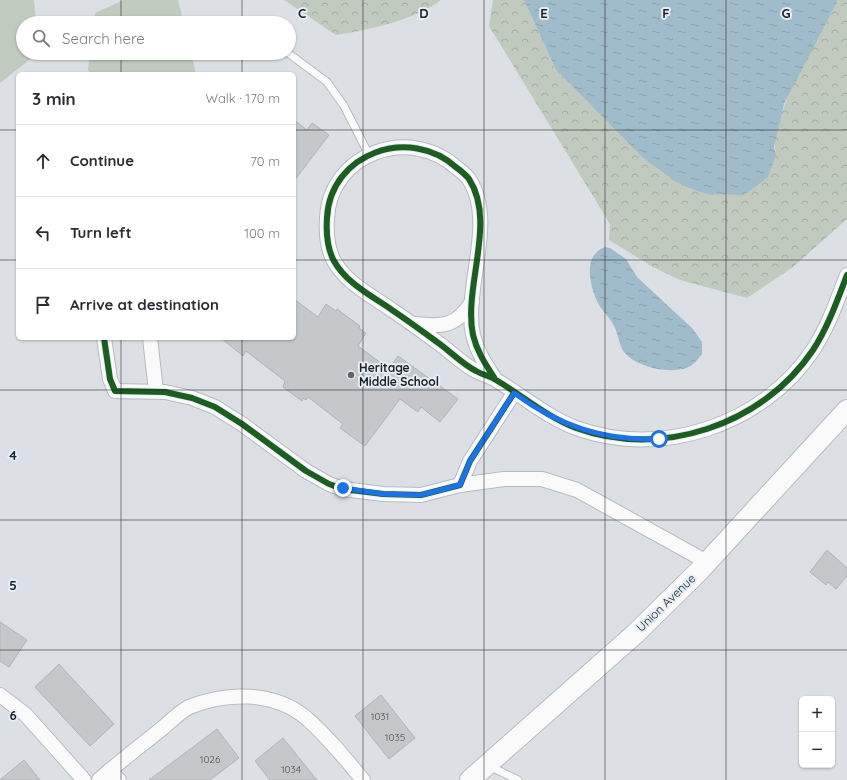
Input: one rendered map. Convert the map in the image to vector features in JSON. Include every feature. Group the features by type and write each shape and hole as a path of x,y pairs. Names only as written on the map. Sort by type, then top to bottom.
{"street":[{"path":"495,379 480,357 473,335 472,302 480,224 478,198 468,178 446,158 424,148 397,147 369,155 350,166 336,186 328,208 326,231 334,261 344,274 358,286 413,324 475,371 495,379 514,393 574,428 596,434 642,440 696,434 715,427 752,408 769,397 798,369 813,350 825,329 847,275"},
{"path":"413,324 434,326 450,324 464,315 472,302"},
{"path":"104,340 110,379 115,391 156,391 192,398 215,407 242,424 306,471 329,484 343,488 383,494 421,495 460,485 504,479 542,479 577,490 707,562"},
{"path":"150,340 156,391"},
{"path":"460,485 470,461 514,393"},
{"name":"Union Avenue","path":"470,780 635,634 707,562 847,410"},
{"path":"0,695 26,714 84,780"},
{"path":"99,780 114,775 188,708 214,700 250,696 272,701 290,708 304,717 345,759 363,780"}],"lane":[{"path":"296,59 327,82 344,106 369,155"},
{"path":"487,765 518,780"}],"green space":[{"path":"0,0 34,0 35,16 16,16 16,60 29,60 0,83"},
{"path":"124,0 178,0 182,16 95,16 95,13"},
{"path":"284,0 441,0 405,19 376,27 336,35"},
{"path":"493,0 524,0 556,70 642,157 776,155 776,139 780,120 787,99 797,77 838,0 847,0 847,219 793,267 747,298 680,280 653,267 609,240 610,224 489,26"},
{"path":"89,60 193,60 196,72 90,72 88,70"}],"water":[{"path":"524,0 838,0 784,104 774,147 776,155 768,177 744,195 708,194 694,190 676,182 642,157 556,70"},
{"path":"605,247 610,248 626,259 637,277 693,329 702,342 702,354 691,366 679,370 662,370 636,362 624,352 612,323 598,303 592,289 590,272 593,257 598,251"}],"building":[{"path":"296,122 307,130 312,123 329,135 296,178"},
{"name":"Heritage Middle School","path":"296,300 318,317 326,304 336,311 337,309 360,326 359,328 366,333 358,346 389,369 398,356 458,399 440,422 421,407 418,412 400,399 365,446 340,428 343,424 308,397 306,400 303,398 302,401 283,387 285,381 246,351 243,356 223,340 296,340"},
{"path":"827,550 847,568 847,576 836,589 828,582 826,585 810,572"},
{"path":"0,622 27,640 9,667 0,661"},
{"path":"59,664 114,724 90,746 35,687"},
{"path":"381,695 415,738 389,759 355,716"},
{"path":"217,729 239,758 210,780 149,780"},
{"path":"283,738 317,780 270,780 255,761"},
{"path":"24,760 40,780 0,780"}],"cycle path":[{"path":"495,379 479,353 473,335 471,316 472,296 480,235 480,215 477,196 469,179 459,169 438,155 417,149 396,148 376,152 357,162 342,177 332,195 327,218 328,246 334,261 345,276 471,368 506,386 555,418 576,428 609,437 642,439 675,437 708,429 738,416 767,398 792,376 813,350 828,323 847,275"},
{"path":"104,340 110,379 115,391 165,392 192,398 215,407 242,424 306,471 329,484 343,489 383,494 421,495 460,485 470,461 514,393"}],"place":[{"name":"Heritage Middle School","path":"351,375"}],"route":[{"path":"343,488 383,494 421,495 460,485 470,461 514,393 574,428 596,434 617,437 642,440 659,439"}]}
